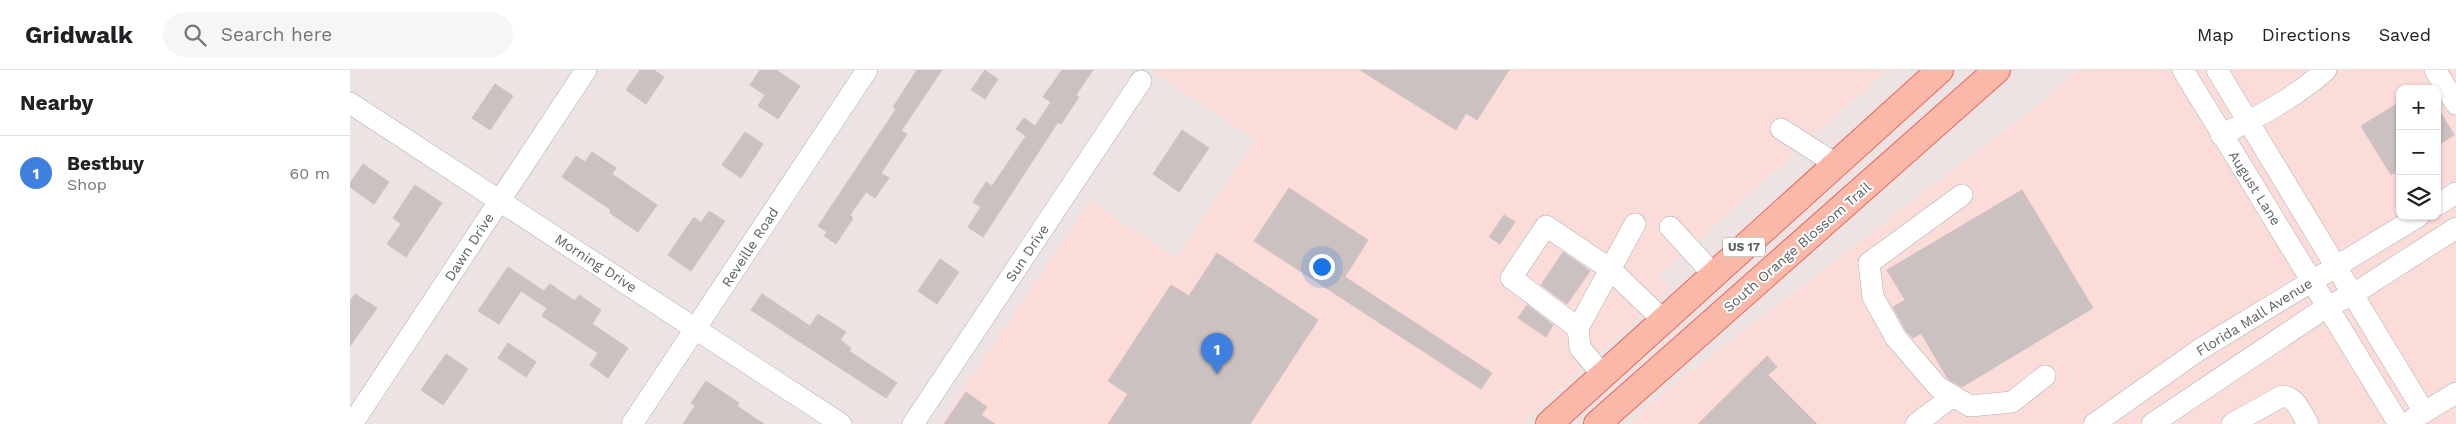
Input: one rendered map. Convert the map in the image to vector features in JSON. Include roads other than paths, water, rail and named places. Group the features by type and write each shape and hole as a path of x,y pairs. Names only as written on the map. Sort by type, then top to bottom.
{"main road":[{"name":"US 17","path":"1549,424 1940,70"},
{"name":"South Orange Blossom Trail","path":"1597,424 1997,70"}],"street":[{"name":"Dawn Drive","path":"352,424 586,70"},
{"name":"Reveille Road","path":"632,424 867,70"},
{"name":"August Lane","path":"2183,70 2399,424"},
{"name":"August Lane","path":"2217,70 2424,412"},
{"path":"2222,135 2249,122 2289,98 2326,70"},
{"path":"2435,70 2456,104"},
{"name":"Sun Drive","path":"913,424 1141,82"},
{"name":"Morning Drive","path":"350,103 697,328 841,424"},
{"path":"1781,129 1836,164"},
{"path":"2441,203 2456,194"},
{"path":"1962,195 1869,263 1872,298 1896,338 1938,387 1970,406 2012,402 2046,376"},
{"name":"Florida Mall Avenue","path":"2094,424 2199,350 2411,220"},
{"path":"1603,375 1580,348 1578,328 1635,224"},
{"path":"1578,328 1511,278 1546,226 1610,269 1663,320"},
{"path":"1670,227 1713,274"},
{"path":"2152,424 2328,306 2352,295 2456,228"},
{"path":"2404,424 2456,393"},
{"path":"1916,424 1953,396"},
{"path":"2232,424 2282,396 2291,398 2295,402 2308,424"}],"place":[{"name":"Bestbuy","path":"1217,374"}]}
